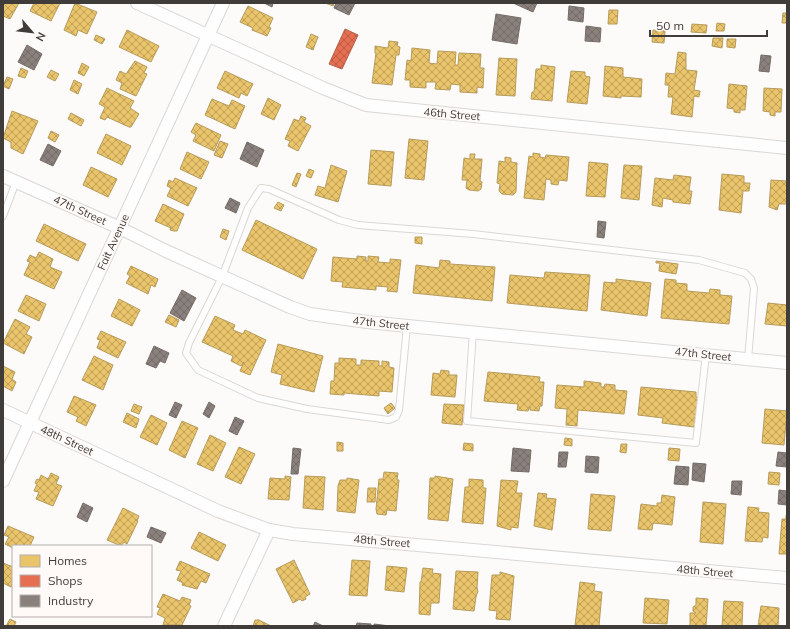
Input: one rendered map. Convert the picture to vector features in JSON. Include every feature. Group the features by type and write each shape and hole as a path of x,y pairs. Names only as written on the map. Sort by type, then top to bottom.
{"street":[{"name":"46th Street","path":"137,3 208,34 323,88 366,105 787,148"},
{"name":"Fait Avenue","path":"3,481 223,3"},
{"name":"47th Street","path":"3,176 120,228 222,277 310,314 340,319 407,326 787,363"},
{"name":"48th Street","path":"3,410 218,511 269,530 293,534 787,578"},
{"path":"224,626 269,530"}],"lane":[{"path":"3,216 16,182"},
{"path":"407,326 399,410 396,417 389,420 307,409 258,398 198,370 186,353 189,343 222,277 248,208 261,188 269,189 339,220 358,225 473,234 636,251 699,260 745,273 751,279 754,288 748,359"},
{"path":"474,332 467,420 696,443 706,354"}],"building: Homes":[{"path":"3,3 19,3 10,19 3,16"},
{"path":"34,3 60,3 51,21 30,11"},
{"path":"75,3 97,12 87,34 78,30 76,36 64,30"},
{"path":"325,3 334,3 333,6"},
{"path":"248,6 273,18 269,27 271,28 267,36 252,30 253,28 240,22"},
{"path":"609,10 618,10 617,24 608,24"},
{"path":"783,13 787,13 787,23 782,23"},
{"path":"717,23 725,24 724,31 716,31"},
{"path":"692,24 707,25 706,33 691,32"},
{"path":"127,30 159,46 151,62 119,47"},
{"path":"653,30 665,31 664,43 652,42"},
{"path":"311,34 318,37 313,50 306,47"},
{"path":"96,35 105,39 102,44 94,40"},
{"path":"713,38 723,38 722,48 712,46"},
{"path":"727,39 736,39 735,48 727,47"},
{"path":"389,41 398,42 397,46 400,47 399,55 396,55 392,85 372,83 376,53 375,46 388,48"},
{"path":"412,48 430,50 429,63 437,64 438,51 456,52 455,65 458,65 459,53 481,54 480,68 484,68 483,88 477,87 477,93 460,92 460,85 451,84 450,90 435,89 436,82 426,82 426,88 410,87 410,80 405,80 407,60 411,61"},
{"path":"678,52 686,53 686,70 697,71 694,90 700,91 699,97 694,96 692,117 671,114 673,97 668,97 669,85 665,85 666,73 675,74"},
{"path":"499,58 517,59 515,96 496,95"},
{"path":"135,61 147,67 144,73 147,74 136,96 120,89 122,83 116,80 120,71 126,74"},
{"path":"82,63 89,67 84,76 78,73"},
{"path":"541,65 555,67 552,101 531,99 532,92 534,92 536,69 541,69"},
{"path":"605,66 623,68 623,77 642,79 641,97 621,96 621,98 603,96"},
{"path":"21,68 28,71 25,78 18,76"},
{"path":"51,70 59,74 55,81 47,77"},
{"path":"225,71 253,84 247,96 241,93 239,98 217,88"},
{"path":"571,71 585,72 585,76 590,77 587,104 567,102"},
{"path":"7,77 13,79 9,89 3,86"},
{"path":"74,80 82,84 78,94 70,90"},
{"path":"729,84 747,86 745,110 740,110 740,113 734,112 734,109 727,108"},
{"path":"107,88 134,101 130,108 139,114 131,127 107,117 105,120 100,118 105,107 99,104"},
{"path":"764,88 782,89 781,112 775,112 775,116 770,115 770,112 763,111"},
{"path":"268,98 281,105 274,120 261,114"},
{"path":"212,99 229,106 232,100 245,106 235,129 205,115"},
{"path":"12,111 38,121 23,154 11,148 11,142 3,138"},
{"path":"71,113 84,120 81,126 68,119"},
{"path":"301,116 306,118 304,122 311,126 298,151 288,146 290,141 285,139 294,119 299,121"},
{"path":"196,123 221,135 214,151 193,141 196,135 191,132"},
{"path":"51,131 59,135 55,142 48,138"},
{"path":"106,134 131,146 122,165 97,153"},
{"path":"409,139 428,141 424,180 405,178"},
{"path":"220,141 228,144 222,158 214,155"},
{"path":"371,150 394,152 391,186 368,184"},
{"path":"187,152 209,162 201,179 180,169"},
{"path":"533,153 540,154 540,157 545,158 546,155 569,157 567,181 559,180 558,185 551,184 551,180 546,179 544,200 524,198 529,156 533,157"},
{"path":"470,154 475,154 474,159 482,159 480,181 482,182 481,189 478,191 469,190 466,188 467,180 462,180 464,158 470,159"},
{"path":"505,157 511,158 511,162 517,163 516,192 513,195 502,194 499,191 500,184 497,183 499,161 505,162"},
{"path":"589,162 608,164 605,197 586,196"},
{"path":"331,165 347,171 338,202 315,195 318,186 325,188"},
{"path":"624,165 642,166 639,200 621,198"},
{"path":"91,167 117,179 108,197 83,185"},
{"path":"309,169 314,171 311,178 306,176"},
{"path":"297,173 301,174 296,187 292,185"},
{"path":"722,174 744,176 744,183 750,183 749,191 743,191 741,213 719,210"},
{"path":"674,175 691,177 689,191 692,191 690,204 673,202 673,200 663,198 662,207 652,205 655,178 673,180"},
{"path":"175,178 197,188 188,206 167,196 171,188 167,186 169,180 173,182"},
{"path":"771,180 787,181 787,204 779,204 777,210 769,207"},
{"path":"278,202 284,205 281,211 274,208"},
{"path":"163,204 184,214 177,231 170,230 171,228 155,221"},
{"path":"256,220 317,249 303,279 242,250"},
{"path":"44,224 86,244 78,261 36,241"},
{"path":"223,229 229,231 226,240 220,237"},
{"path":"415,237 422,237 422,244 415,243"},
{"path":"39,252 53,259 50,267 62,272 54,289 24,275 30,262 27,261 30,255 36,258"},
{"path":"357,256 366,257 366,261 368,261 368,256 379,257 378,262 390,263 390,259 401,260 397,292 387,291 388,287 376,286 376,290 342,287 343,282 331,281 333,257 357,259"},
{"path":"440,260 450,261 450,264 495,267 492,301 413,293 416,265 439,268"},
{"path":"656,261 678,264 676,274 659,271 660,263 656,263"},
{"path":"131,266 158,279 155,287 151,285 148,294 126,283 130,276 127,274"},
{"path":"545,272 590,275 587,311 507,303 510,275 544,278"},
{"path":"616,279 651,283 647,316 601,310 604,282 616,283"},
{"path":"665,279 676,280 676,283 687,284 687,291 709,293 710,289 720,290 720,295 732,296 729,324 661,318"},
{"path":"26,295 46,304 39,321 18,311"},
{"path":"119,299 140,310 132,326 111,316"},
{"path":"768,303 787,305 787,326 765,324"},
{"path":"169,315 179,320 176,327 165,322"},
{"path":"215,316 235,325 233,330 243,334 245,330 266,340 250,375 240,371 244,362 241,366 231,361 233,356 202,342"},
{"path":"15,319 30,327 26,334 32,337 24,354 3,343"},
{"path":"101,331 126,342 118,358 97,348 100,340 97,339"},
{"path":"278,344 323,356 314,392 280,384 282,375 271,372"},
{"path":"94,356 113,365 103,390 82,380"},
{"path":"339,358 356,359 356,365 361,365 361,360 379,361 379,366 382,366 382,361 389,362 389,367 394,368 392,392 379,391 379,396 344,393 344,395 330,394 331,381 334,381 335,363 339,363"},
{"path":"3,366 15,372 12,379 16,382 12,391 3,386"},
{"path":"441,370 449,371 449,375 457,375 455,397 431,395 433,373 440,374"},
{"path":"488,372 540,377 539,382 544,382 542,406 540,406 539,411 530,410 530,406 528,411 517,410 518,404 484,401"},
{"path":"584,381 601,383 601,387 604,387 605,384 615,385 615,390 627,391 624,414 578,410 577,426 566,425 567,409 555,408 557,385 584,387"},
{"path":"641,387 696,392 696,397 698,398 694,427 662,423 663,418 638,415"},
{"path":"74,396 96,405 86,426 76,421 78,417 67,412"},
{"path":"391,403 395,408 388,414 384,408"},
{"path":"134,404 142,407 139,414 131,411"},
{"path":"444,404 464,405 462,425 442,423"},
{"path":"765,409 787,411 784,445 762,443"},
{"path":"127,413 139,419 136,428 123,422"},
{"path":"151,415 167,423 157,445 140,437"},
{"path":"182,421 198,428 185,458 169,450"},
{"path":"210,435 226,443 213,471 197,464"},
{"path":"565,438 572,439 572,446 564,445"},
{"path":"337,442 343,443 343,451 337,451"},
{"path":"464,443 473,444 473,451 463,450"},
{"path":"621,444 627,444 626,453 620,452"},
{"path":"239,447 255,454 241,484 225,477"},
{"path":"669,448 680,449 679,461 668,460"},
{"path":"384,472 398,473 397,480 399,480 396,511 387,510 386,515 377,514 376,509 379,479 383,479"},
{"path":"769,472 780,473 779,485 768,484"},
{"path":"51,473 59,477 56,484 62,486 53,506 36,499 39,492 34,491 37,484 35,483 37,479 39,480 41,475 48,479"},
{"path":"285,476 291,477 289,500 268,499 270,478 285,479"},
{"path":"305,476 325,477 323,510 303,508"},
{"path":"435,476 453,479 448,521 428,519 430,478 435,478"},
{"path":"347,478 359,480 355,513 337,511 338,486 340,480 347,480"},
{"path":"469,479 483,480 483,488 486,488 483,524 462,522 465,487 469,487"},
{"path":"501,480 518,481 516,493 522,493 518,528 511,527 511,530 497,526"},
{"path":"368,488 376,488 375,502 367,502"},
{"path":"538,493 547,494 546,498 556,499 552,530 534,526"},
{"path":"591,494 615,496 611,531 588,529"},
{"path":"662,495 675,497 672,525 653,523 652,530 638,529 641,504 657,506 657,503 661,503"},
{"path":"703,502 726,504 723,544 700,542"},
{"path":"748,507 759,508 758,512 769,513 768,538 763,537 762,542 745,541"},
{"path":"123,508 139,516 127,544 124,542 122,545 119,545 107,540"},
{"path":"786,515 787,554 779,554 782,519 786,519"},
{"path":"8,526 34,537 30,545 12,545 12,548 5,544 9,537 4,535"},
{"path":"199,532 226,545 218,561 191,548"},
{"path":"294,560 310,594 305,597 306,599 302,601 300,599 293,603 276,569"},
{"path":"352,560 370,561 367,596 349,595"},
{"path":"180,561 210,574 206,583 201,581 197,589 182,585 183,583 177,580 181,571 176,570"},
{"path":"3,563 12,567 12,584 11,587 3,583"},
{"path":"387,566 407,568 404,592 385,590"},
{"path":"423,568 433,569 432,573 441,574 439,603 431,603 430,615 419,614 420,582"},
{"path":"456,571 478,572 478,591 474,611 453,609"},
{"path":"500,572 514,576 510,620 496,619 497,611 489,610 492,575 500,575"},
{"path":"580,582 595,584 594,591 602,592 599,626 575,626"},
{"path":"163,594 180,601 182,597 191,600 189,605 191,606 182,625 163,625 165,618 157,614 160,608 157,607"},
{"path":"645,598 669,600 667,624 643,623"},
{"path":"696,598 708,599 706,626 690,626 690,613 696,613 693,611 693,607 696,605"},
{"path":"724,601 743,602 742,626 722,626"},
{"path":"761,606 779,608 778,626 758,626"},
{"path":"10,619 16,622 14,626 6,626"},
{"path":"255,620 259,620 271,626 253,626"}],"building: Shops":[{"path":"345,29 358,35 342,69 329,64"}],"building: Industry":[{"path":"264,3 273,3 272,7"},
{"path":"336,3 355,3 349,15 334,8"},
{"path":"513,3 537,3 533,12"},
{"path":"569,6 584,8 583,22 568,20"},
{"path":"496,14 521,18 517,44 492,40"},
{"path":"586,26 601,28 600,42 585,41"},
{"path":"27,45 42,54 34,70 18,62"},
{"path":"761,55 771,56 769,72 759,71"},
{"path":"247,142 264,150 257,167 240,159"},
{"path":"48,144 61,151 53,166 40,160"},
{"path":"230,198 240,203 236,213 225,208"},
{"path":"598,221 606,222 604,238 597,237"},
{"path":"182,290 196,298 184,321 170,313"},
{"path":"154,346 169,353 165,363 160,361 156,368 146,364"},
{"path":"175,402 182,405 176,418 169,415"},
{"path":"209,402 215,406 209,418 203,414"},
{"path":"235,417 244,421 237,435 229,431"},
{"path":"293,448 301,449 298,474 291,474"},
{"path":"513,448 531,450 529,472 511,471"},
{"path":"559,452 568,452 566,467 558,467"},
{"path":"778,452 787,453 787,467 776,466"},
{"path":"586,456 599,457 598,473 585,472"},
{"path":"693,463 706,464 704,482 692,480"},
{"path":"676,466 689,467 688,485 674,484"},
{"path":"732,481 742,481 741,495 731,494"},
{"path":"779,490 787,491 787,505 778,504"},
{"path":"83,503 93,508 87,522 77,517"},
{"path":"151,527 166,533 161,543 147,537"},
{"path":"315,622 323,626 313,626"},
{"path":"357,623 371,624 371,626 356,626"},
{"path":"374,624 390,626 374,626"}]}
